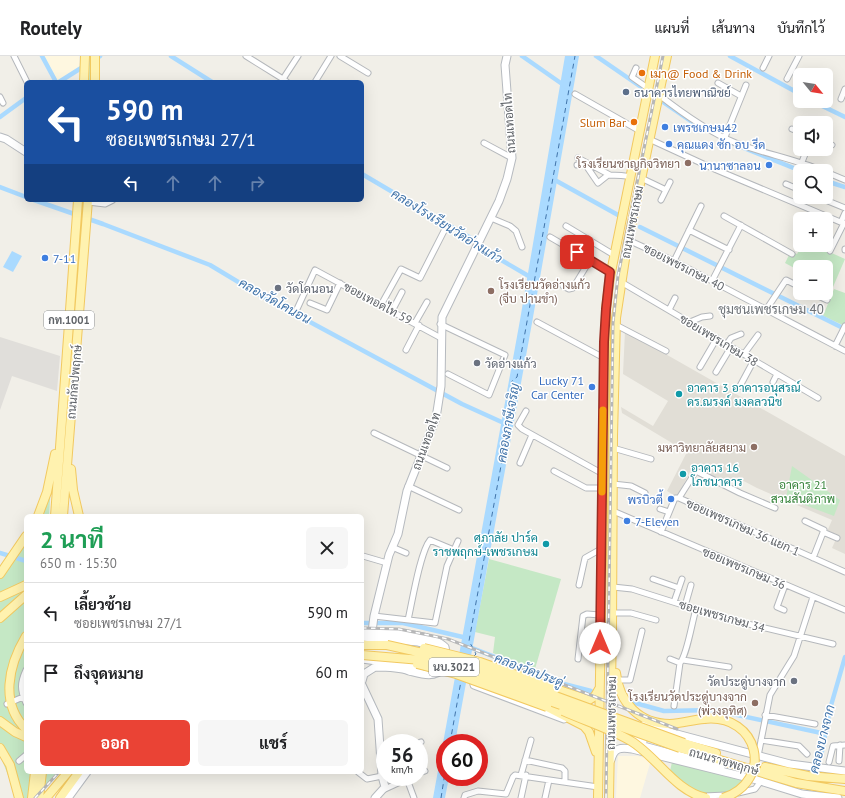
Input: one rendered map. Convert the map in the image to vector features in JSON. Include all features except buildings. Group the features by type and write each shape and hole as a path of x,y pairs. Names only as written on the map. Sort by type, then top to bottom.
{"main road":[{"path":"95,56 95,80"},
{"name":"ถนนเทอดไท","path":"373,623 387,564 398,534 408,486 436,418 441,386 440,324 446,306 505,188 512,158 505,65 507,56"},
{"name":"ถนนเพชรเกษม","path":"598,798 606,309 610,272 655,56"},
{"name":"ถนนเพชรเกษม","path":"609,798 616,325 628,238 667,56"},
{"path":"84,59 84,79"},
{"path":"1,138 24,151"},
{"name":"ถนนกัลปพฤกษ์","path":"55,514 78,202"},
{"name":"ถนนกัลปพฤกษ์","path":"63,514 88,202"},
{"path":"620,225 628,228 631,227"},
{"path":"618,234 624,233 628,238"},
{"path":"73,397 71,473 79,514"},
{"path":"39,514 47,492 62,420"},
{"path":"603,474 613,474"},
{"path":"0,574 24,539"},
{"path":"0,597 24,586"},
{"path":"0,618 24,597"},
{"path":"364,630 373,623 428,638 441,643 445,647 447,661 439,673 428,675 382,667 364,674"},
{"path":"612,628 617,680 622,698 628,706 642,717 670,724 704,719 722,719 735,724 748,736 754,752 754,768 749,779 739,791 723,798"},
{"path":"364,637 429,644 438,646 441,654 438,664 431,669 364,660"},
{"path":"24,639 5,671 2,683 2,696 6,710 14,720 24,728"},
{"name":"ถนนราชพฤกษ์","path":"364,645 387,646 454,660 682,745 779,771 824,778 845,779"},
{"path":"387,646 411,646 456,655 589,700"},
{"name":"ถนนราชพฤกษ์","path":"364,655 434,662 458,668 542,698 805,785 819,792 838,798"},
{"path":"402,659 456,674 547,707 576,721 590,732 595,750 598,754"},
{"path":"364,668 371,670"},
{"path":"480,670 576,705 583,706 586,713 583,718 576,721 569,721 474,685 472,681 473,674 480,670"},
{"path":"576,705 589,700 597,694 600,685"},
{"path":"364,688 378,718 381,734"},
{"path":"542,698 574,716 631,741 657,762 685,789 706,798"},
{"path":"600,709 604,723 611,733 619,739 774,780 796,783"},
{"path":"598,754 600,732 604,723 611,715"},
{"name":"ถนนราชพฤกษ์","path":"611,715 758,756 810,767 845,771"},
{"path":"0,721 15,732 24,736"},
{"path":"639,723 630,724 627,726 627,730 630,735 663,751"},
{"name":"ถนนราชพฤกษ์","path":"610,764 614,752 621,747 759,781 802,794 845,791"},
{"path":"1,752 13,774 19,798"},
{"path":"707,762 759,781"},
{"path":"32,798 35,774"},
{"path":"39,798 42,774"},
{"path":"46,798 66,774"},
{"path":"60,798 78,774"},
{"path":"68,798 86,774"},
{"path":"376,798 385,789 384,786"}],"street":[{"path":"14,56 26,80"},
{"path":"246,56 283,80"},
{"path":"286,80 298,56"},
{"path":"316,80 331,56"},
{"path":"340,56 368,74"},
{"path":"763,68 769,56"},
{"path":"787,79 799,56"},
{"path":"636,68 632,78 649,89"},
{"path":"718,83 742,96"},
{"path":"725,137 746,86"},
{"path":"842,99 845,89"},
{"path":"575,94 640,131"},
{"path":"658,96 690,118 736,143 778,157 807,164"},
{"path":"0,97 3,103"},
{"path":"649,139 712,168 843,223"},
{"path":"484,143 512,158"},
{"path":"802,162 804,156"},
{"path":"578,158 610,175 615,176 622,174 631,177"},
{"path":"577,165 585,164 598,183 610,175"},
{"path":"833,175 845,180"},
{"path":"641,178 666,190"},
{"path":"661,200 670,182"},
{"path":"786,184 793,187"},
{"path":"94,202 105,204 109,202"},
{"path":"833,203 845,208"},
{"path":"674,261 701,206"},
{"path":"833,245 843,223 845,213"},
{"path":"724,216 792,254"},
{"path":"491,218 510,226 516,231 522,247"},
{"path":"712,281 741,225"},
{"path":"566,226 614,255"},
{"path":"689,230 728,250"},
{"path":"381,305 400,269 420,278 444,231"},
{"path":"550,237 610,272"},
{"name":"ซอยเพชรเกษม 40","path":"628,238 845,351"},
{"path":"563,286 569,289 573,288 590,260"},
{"name":"ซอยเทอดไท 59","path":"297,309 315,270 340,282 441,338"},
{"path":"766,310 777,296 786,280 793,284"},
{"path":"310,303 327,310 340,282"},
{"name":"ซอยเพชรเกษม 38","path":"621,282 818,398"},
{"path":"392,311 402,292"},
{"path":"669,310 675,298"},
{"path":"406,350 427,302"},
{"path":"690,322 702,316 710,316"},
{"path":"537,322 604,358"},
{"path":"440,324 505,355 489,395 448,374"},
{"path":"616,325 666,351"},
{"path":"834,346 844,328"},
{"path":"716,372 732,338 741,334"},
{"path":"744,354 758,335"},
{"path":"700,367 717,338"},
{"path":"740,386 754,360"},
{"path":"773,382 777,374"},
{"path":"526,411 518,424 532,435 603,474"},
{"path":"374,433 422,454 447,468"},
{"path":"520,463 532,435"},
{"path":"613,448 651,459"},
{"path":"554,471 586,488 602,488"},
{"path":"679,498 696,471 740,493 775,508"},
{"path":"613,484 631,486 645,494"},
{"path":"408,486 459,510"},
{"name":"ซอยเพชรเกษม 36 แยก 1","path":"661,532 675,498 679,498 812,558 845,571"},
{"path":"660,508 669,512"},
{"name":"ซอยเพชรเกษม 36","path":"613,511 845,610"},
{"path":"805,521 822,528 823,532 837,538"},
{"path":"812,558 823,532"},
{"path":"408,620 423,556 428,543 430,540 454,550"},
{"path":"373,623 408,620 435,623 447,566 458,541"},
{"path":"392,547 406,553"},
{"path":"579,585 585,558 601,549"},
{"path":"364,556 387,564"},
{"path":"653,579 679,588"},
{"path":"674,602 682,579"},
{"path":"685,606 691,585"},
{"path":"784,610 777,607 785,585"},
{"name":"ซอยเพชรเกษม 34","path":"613,587 632,589 726,619 833,644"},
{"path":"758,756 770,695 774,686 788,668 812,597"},
{"path":"674,706 682,661 696,610"},
{"path":"612,613 631,613 656,620"},
{"path":"578,659 583,616 587,614 600,615"},
{"path":"617,680 629,682 642,631"},
{"path":"670,660 729,667"},
{"path":"6,704 23,697 20,684 24,675"},
{"path":"765,716 815,724"},
{"path":"521,798 525,760 531,740"},
{"path":"761,740 799,746 807,754"},
{"path":"829,762 832,747 842,745 839,761"},
{"path":"19,760 24,756"},
{"path":"525,760 562,768 565,771 565,781"},
{"path":"666,773 686,788 706,796 727,795 755,789 759,781"},
{"path":"361,774 367,778 376,777"},
{"path":"464,798 465,795 473,791 492,796 506,794 514,775 565,781 598,788"},
{"path":"545,798 549,780"},
{"path":"385,789 392,786"},
{"path":"411,786 414,798"}],"shaded area":[{"path":"44,56 79,56 79,67 57,80"},
{"name":"มหาวิทยาลัยสยาม","path":"625,331 845,456 845,554 832,548 836,539 826,534 832,520 757,488 736,477 729,488 692,468 677,497 667,491 687,452 622,413 621,407 653,426 668,401 623,374"},
{"path":"0,337 60,356 57,391 12,376 0,410"},
{"path":"618,756 638,756 651,760 640,798 616,798"}],"green space":[{"path":"88,56 92,56 92,80 88,80"},
{"path":"82,202 84,202 60,514 57,514"},
{"path":"791,251 797,254 798,252 830,252 845,259 833,287 833,260 793,260 793,267 785,263"},
{"path":"834,289 845,293 845,326 823,316 830,300 833,300"},
{"name":"อาคาร 21 สวนสันติภาพ","path":"792,466 840,500 834,516 786,498"},
{"path":"51,486 49,514 37,514"},
{"path":"24,536 24,774 55,774 34,798 17,798 0,755 0,574"},
{"path":"489,559 561,579 535,669 493,653 495,637 475,632"},
{"path":"672,762 742,780 737,795 708,795 687,787 670,771"}],"water":[{"name":"คลองภาษีเจริญ","path":"565,56 579,56 457,734 445,734 520,320"},
{"path":"12,251 22,256 13,272 3,267"},
{"path":"436,782 436,786 447,786 445,798 433,798"}],"waterway":[{"path":"42,56 55,80"},
{"path":"62,80 100,56"},
{"name":"คลองโรงเรียนวัดอ่างแก้ว","path":"171,56 209,80"},
{"path":"522,56 565,86"},
{"path":"596,56 695,124"},
{"path":"730,56 793,90"},
{"path":"0,117 24,99"},
{"path":"826,108 845,117"},
{"path":"734,144 793,168"},
{"name":"คลองโรงเรียนวัดอ่างแก้ว","path":"364,175 474,240 484,250 532,278"},
{"path":"553,179 618,215"},
{"path":"833,183 845,187"},
{"name":"คลองวัดโคนอน","path":"0,187 24,196"},
{"name":"คลองวัดโคนอน","path":"40,202 103,224 210,265 260,295 462,404 506,424"},
{"path":"640,227 845,329"},
{"path":"0,553 24,560"},
{"path":"364,623 403,623 467,638"},
{"name":"คลองวัดประดู่","path":"467,646 564,684 591,691"},
{"name":"คลองบางจาก","path":"806,798 822,751 830,709 845,657"},
{"name":"คลองวัดประดู่","path":"628,701 664,711 714,710 826,734"}],"ferry route":[{"path":"474,656 476,654 469,641 515,389 511,382 517,377 575,56"},
{"path":"452,734 461,681"},
{"path":"441,798 443,786"}],"railway":[{"path":"606,798 613,323 618,276 663,56"},
{"path":"364,628 399,629 448,639 677,729"},
{"path":"35,798 57,774"}],"slow traffic":[{"path":"602,492 603,410"}],"place":[{"name":"เมา@ Food & Drink","path":"642,73"},
{"name":"ธนาคารไทยพาณิชย์","path":"626,92"},
{"name":"Slum Bar","path":"634,122"},
{"name":"เพรชเกษม42","path":"665,127"},
{"name":"คุณแดง ซัก อบ รีด","path":"669,144"},
{"name":"โรงเรียนชาญกิจวิทยา","path":"688,163"},
{"name":"นานาซาลอน","path":"769,165"},
{"name":"7-11","path":"45,258"},
{"name":"วัดโคนอน","path":"278,288"},
{"name":"โรงเรียนวัดอ่างแก้ว (จีบ ปานขำ)","path":"491,291"},
{"name":"วัดอ่างแก้ว","path":"477,363"},
{"name":"Lucky 71 Car Center","path":"592,387"},
{"name":"อาคาร 3 อาคารอนุสรณ์ ดร.ณรงค์ มงคลวนิช","path":"679,394"},
{"name":"มหาวิทยาลัยสยาม","path":"754,447"},
{"name":"อาคาร 16 โภชนาคาร","path":"683,474"},
{"name":"พรบิวตี้","path":"671,499"},
{"name":"7-Eleven","path":"627,521"},
{"name":"ศุภาลัย ปาร์ค ราชพฤกษ์-เพชรเกษม","path":"546,544"},
{"name":"วัดประดู่บางจาก","path":"794,681"},
{"name":"โรงเรียนวัดประดู่บางจาก (พ่วงอุทิศ)","path":"755,703"}],"district":[{"name":"ชุมชนเพชรเกษม 40","path":"771,309"}],"route":[{"path":"577,252 610,272 604,342 600,643"}]}
